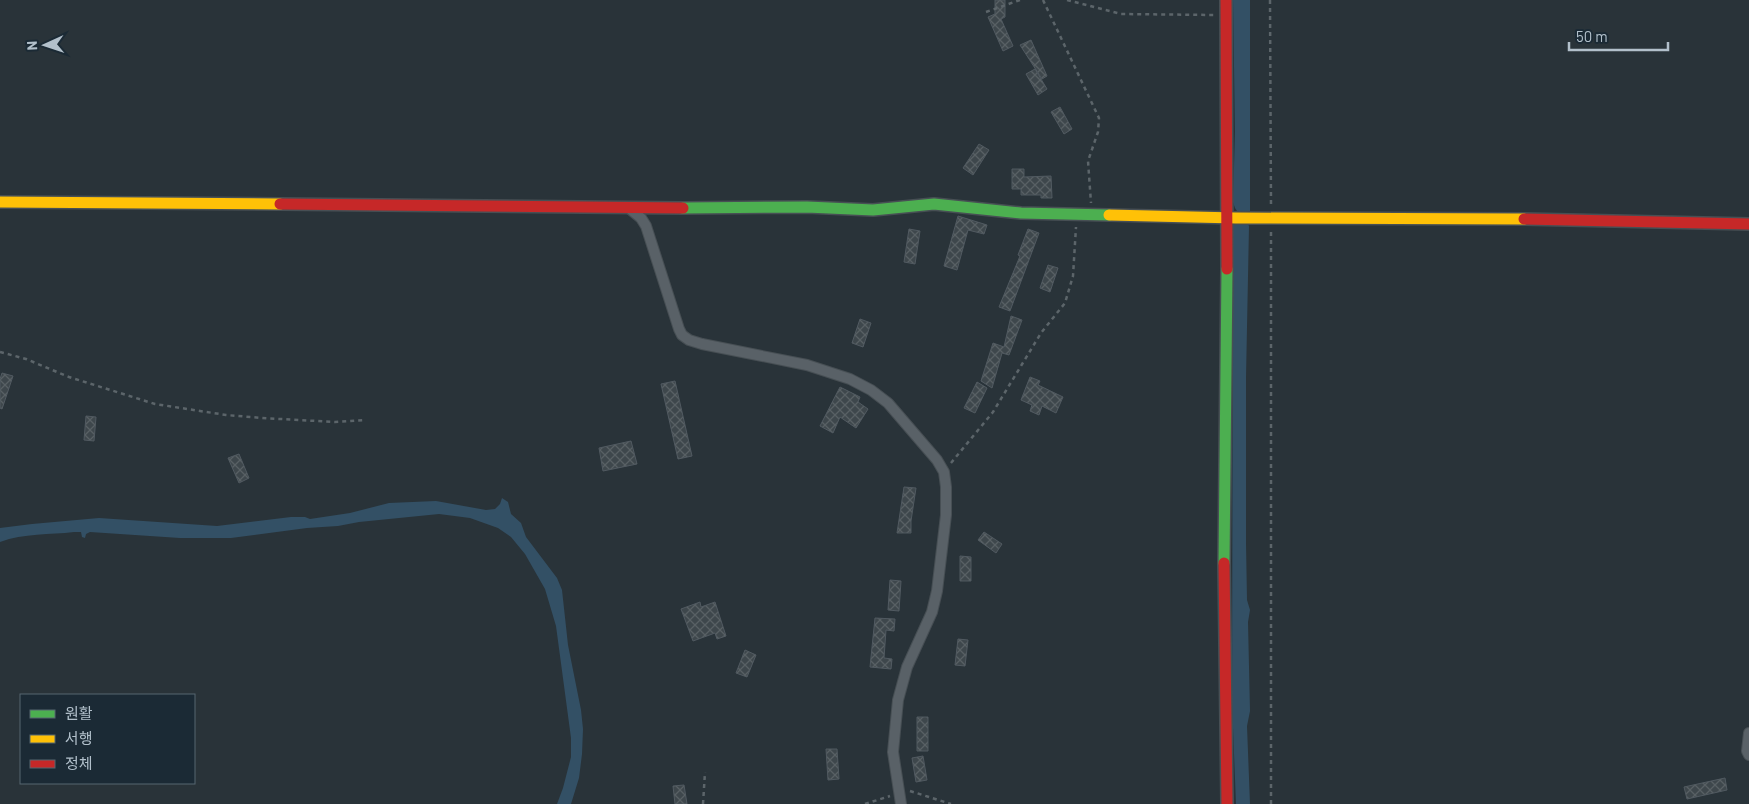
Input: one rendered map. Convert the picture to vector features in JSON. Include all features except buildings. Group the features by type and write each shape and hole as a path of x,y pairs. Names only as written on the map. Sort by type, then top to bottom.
{"street":[{"path":"1226,0 1227,218 1224,546 1227,804"},
{"path":"0,202 502,206 629,209 807,207 873,210 934,204 1021,213 1227,218 1489,218 1749,224"},
{"path":"629,209 641,218 646,226 673,316 682,335 689,340 702,344 828,371 871,390 888,402 937,460 944,472 946,515 937,591 932,612 903,678 898,700 893,752 901,804"},
{"path":"1749,734 1747,751 1749,755"}],"path":[{"path":"986,12 1020,0"},
{"path":"1043,0 1099,118 1098,132 1088,161 1092,214"},
{"path":"1066,0 1121,14 1226,15"},
{"path":"1270,0 1271,804"},
{"path":"944,472 993,412 1041,333 1065,302 1074,276 1077,214"},
{"path":"0,352 26,359 69,377 155,404 226,415 262,418 335,422 366,420"},
{"path":"703,804 705,772"},
{"path":"865,804 899,793 912,791 951,804"}],"water":[{"path":"1233,0 1250,0 1250,211 1239,214 1233,202 1235,132"},
{"path":"1246,221 1249,226 1246,378 1246,543 1247,600 1250,610 1248,622 1250,711 1247,726 1250,804 1236,804 1232,703 1233,225"},
{"path":"502,498 508,502 511,514 521,523 526,537 557,578 562,590 568,645 583,729 579,778 571,804 557,804 571,757 571,738 556,626 545,589 525,554 511,537 498,528 470,518 439,514 231,538 180,538 90,532 86,534 85,538 82,537 81,532 74,532 28,536 0,542 0,528 99,518 217,526 291,517 310,519 350,513 389,503 436,501 486,510 495,509 500,504"}],"traffic: fast":[{"path":"683,208 807,207 873,210 934,204 1021,213 1109,215"},
{"path":"1224,563 1227,269"}],"traffic: slow":[{"path":"0,202 280,204"},
{"path":"1109,215 1236,218 1524,219"}],"traffic: jam":[{"path":"1226,0 1227,269"},
{"path":"280,204 683,208"},
{"path":"1524,219 1749,224"},
{"path":"1224,563 1227,804"}]}
